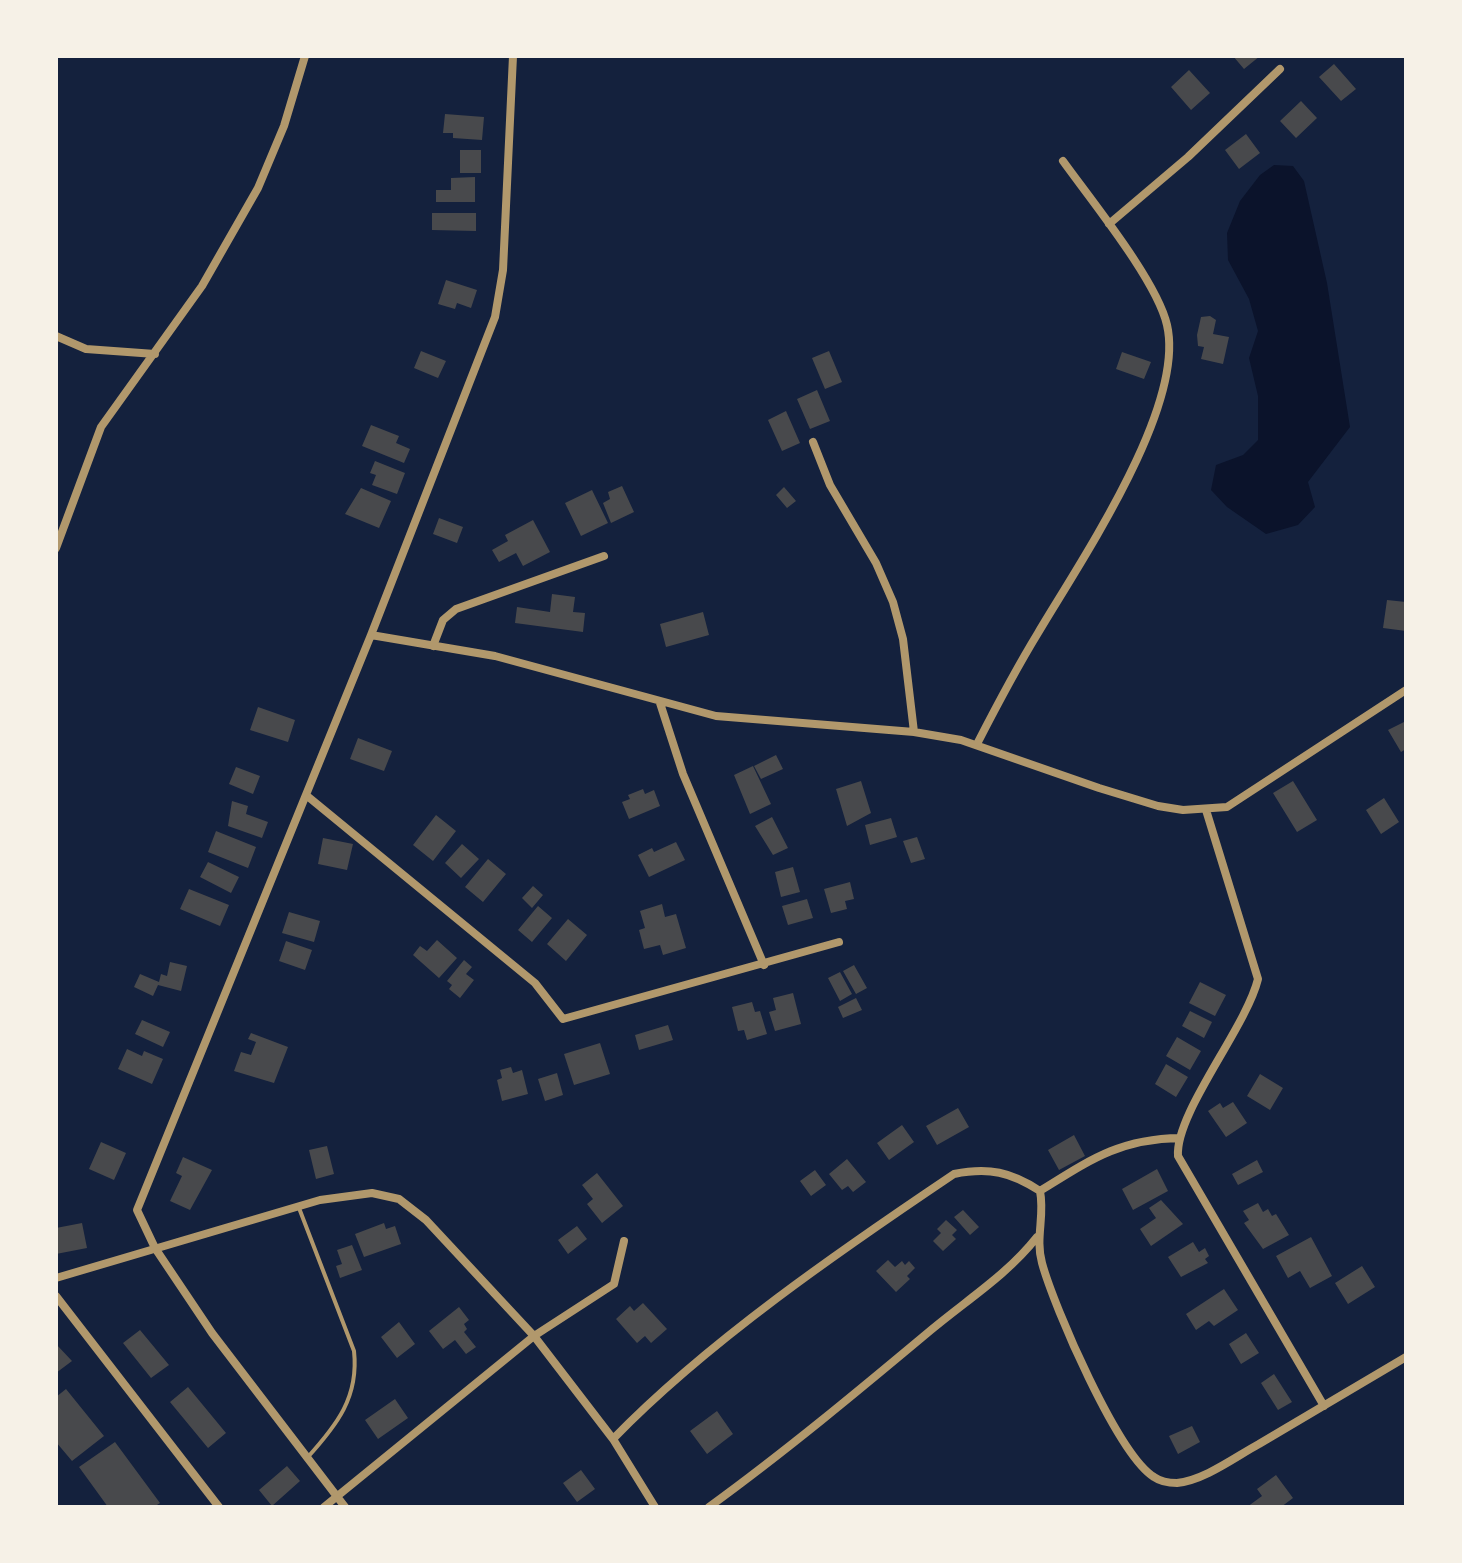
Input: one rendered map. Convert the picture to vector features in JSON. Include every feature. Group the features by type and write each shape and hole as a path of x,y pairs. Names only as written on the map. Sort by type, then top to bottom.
{"street":[{"path":"56,548 101,427 202,286 258,188 284,126 305,56"},
{"path":"345,1507 212,1333 155,1248 139,1217 139,1205 371,635 495,317 503,270 513,56"},
{"path":"1109,224 1188,157 1280,69"},
{"path":"977,744 1108,513 1166,382 1170,340 1167,321 1109,224 1063,161"},
{"path":"56,336 86,349 155,354"},
{"path":"813,442 830,485 876,563 893,602 903,639 914,732"},
{"path":"433,646 443,620 456,609 604,556"},
{"path":"371,635 552,669 660,703 746,720 914,732 977,744 1158,806 1206,810 1227,807 1406,690"},
{"path":"660,703 683,774 764,965"},
{"path":"306,795 535,983 563,1019 839,942"},
{"path":"1206,810 1258,979 1180,1138 1178,1156 1189,1180 1324,1406"},
{"path":"1040,1191 1119,1145 1138,1140 1180,1138"},
{"path":"613,1439 649,1402 725,1341 954,1174 982,1168 1015,1175 1040,1191 1043,1205 1037,1237 1042,1264 1060,1311 1105,1407 1152,1476 1172,1483 1192,1479 1222,1465 1406,1357"},
{"path":"56,1278 298,1206 351,1194 372,1193 399,1199 426,1220 534,1336 613,1439 655,1507"},
{"path":"709,1507 782,1454 963,1304 1013,1267 1037,1237"},
{"path":"324,1507 534,1336 614,1284 624,1241"},
{"path":"56,1296 219,1507"}],"lane":[{"path":"298,1206 354,1351 356,1371 348,1406 307,1458"}],"water":[{"path":"1274,165 1293,166 1304,181 1327,283 1350,427 1308,482 1315,507 1298,525 1266,534 1227,507 1211,490 1216,465 1243,455 1258,440 1258,396 1249,358 1258,331 1249,299 1228,260 1227,233 1240,201 1260,175"}],"building":[{"path":"1233,56 1260,56 1244,69"},
{"path":"1334,64 1356,89 1341,101 1319,77"},
{"path":"1189,70 1210,93 1191,110 1171,87"},
{"path":"1301,101 1317,118 1296,138 1280,121"},
{"path":"445,114 484,117 482,140 453,138 453,133 443,133"},
{"path":"1246,134 1260,153 1239,169 1225,150"},
{"path":"460,150 481,150 481,173 460,173"},
{"path":"475,177 475,202 436,202 436,190 451,190 451,178"},
{"path":"432,213 476,213 476,231 432,230"},
{"path":"446,280 477,290 471,308 457,303 455,309 438,304"},
{"path":"1210,316 1216,320 1213,334 1229,337 1223,364 1201,359 1204,347 1198,346 1197,335 1201,317"},
{"path":"421,351 446,361 438,378 414,368"},
{"path":"829,351 842,382 825,389 812,358"},
{"path":"1122,352 1151,362 1144,379 1116,369"},
{"path":"817,390 830,421 810,429 797,399"},
{"path":"786,411 800,443 782,451 768,420"},
{"path":"371,425 399,436 396,443 410,449 404,463 362,446"},
{"path":"375,461 405,473 397,494 372,485 376,475 370,473"},
{"path":"622,486 634,512 611,523 603,503 610,499 608,492"},
{"path":"784,487 796,501 787,508 776,495"},
{"path":"361,488 391,501 379,528 345,514"},
{"path":"592,490 608,523 581,536 565,503"},
{"path":"439,518 463,527 457,543 433,534"},
{"path":"533,520 550,552 523,566 516,553 499,562 492,550 508,541 505,535"},
{"path":"552,594 575,597 573,612 585,613 583,632 515,623 517,607 550,612"},
{"path":"1387,600 1406,602 1406,631 1383,628"},
{"path":"703,612 709,635 666,647 660,624"},
{"path":"258,707 295,720 288,742 250,730"},
{"path":"1406,721 1406,749 1401,752 1388,730"},
{"path":"358,738 392,751 384,771 350,759"},
{"path":"776,755 783,769 761,779 754,766"},
{"path":"753,766 771,804 750,814 734,775"},
{"path":"236,767 260,776 253,794 229,784"},
{"path":"861,781 871,813 847,826 836,789"},
{"path":"1293,781 1317,820 1297,832 1273,793"},
{"path":"643,789 645,794 654,790 660,806 629,819 622,802 630,799 628,795"},
{"path":"1384,798 1399,822 1381,834 1366,810"},
{"path":"232,801 248,806 246,814 268,822 262,838 228,826"},
{"path":"436,815 456,831 433,861 413,845"},
{"path":"772,817 788,848 773,855 755,826"},
{"path":"891,818 897,837 870,845 865,825"},
{"path":"216,831 256,847 248,868 208,852"},
{"path":"917,837 925,859 911,863 903,841"},
{"path":"323,838 353,844 347,870 318,864"},
{"path":"676,842 685,860 649,877 638,855"},
{"path":"462,844 479,859 461,878 445,863"},
{"path":"488,859 506,874 483,902 465,887"},
{"path":"208,862 239,877 231,893 200,877"},
{"path":"793,867 800,892 781,897 775,872"},
{"path":"850,882 854,899 845,901 847,909 831,913 824,889"},
{"path":"533,886 543,895 532,908 522,898"},
{"path":"189,889 229,905 220,926 180,909"},
{"path":"807,899 813,918 788,925 782,906"},
{"path":"662,904 665,917 676,914 686,948 663,955 660,945 644,949 639,930 645,928 640,911"},
{"path":"538,906 552,918 532,942 518,930"},
{"path":"289,912 320,921 314,942 282,933"},
{"path":"568,919 587,935 566,961 547,944"},
{"path":"437,940 457,958 439,978 413,955 420,946 427,951"},
{"path":"286,941 312,950 305,970 279,961"},
{"path":"464,960 472,967 466,974 474,980 460,998 449,989 452,985 447,981"},
{"path":"170,962 187,966 181,991 158,985 153,996 134,987 140,974 159,982 161,974 167,976"},
{"path":"854,965 867,988 856,994 843,971"},
{"path":"840,972 852,994 840,1001 828,978"},
{"path":"1200,982 1226,995 1215,1016 1189,1003"},
{"path":"793,993 801,1024 775,1031 769,1012 776,1010 773,998"},
{"path":"856,998 862,1010 843,1018 838,1007"},
{"path":"752,1002 755,1012 760,1011 767,1034 747,1040 744,1030 738,1031 732,1007"},
{"path":"1190,1011 1212,1022 1204,1038 1182,1026"},
{"path":"142,1020 170,1032 163,1047 135,1034"},
{"path":"668,1025 673,1040 639,1050 635,1035"},
{"path":"251,1033 288,1047 274,1083 234,1071 241,1052 251,1055 256,1042 248,1039"},
{"path":"1177,1037 1201,1051 1190,1070 1166,1056"},
{"path":"600,1043 610,1074 574,1085 564,1054"},
{"path":"127,1049 142,1056 144,1051 163,1059 152,1084 118,1069"},
{"path":"1166,1064 1188,1077 1176,1097 1155,1084"},
{"path":"511,1067 513,1073 522,1070 528,1094 502,1101 497,1080 502,1078 500,1070"},
{"path":"557,1073 563,1095 545,1101 538,1079"},
{"path":"1260,1074 1283,1088 1270,1110 1247,1096"},
{"path":"1233,1102 1247,1123 1226,1137 1208,1111 1220,1103 1223,1108"},
{"path":"958,1108 969,1127 937,1145 926,1126"},
{"path":"902,1125 914,1142 889,1160 877,1143"},
{"path":"1074,1135 1085,1156 1059,1170 1048,1150"},
{"path":"101,1142 126,1153 114,1180 89,1169"},
{"path":"327,1146 334,1174 316,1179 309,1150"},
{"path":"183,1157 212,1170 190,1210 170,1201 182,1176 176,1173"},
{"path":"847,1159 866,1182 853,1192 848,1186 842,1190 829,1174"},
{"path":"1257,1160 1263,1172 1238,1185 1232,1174"},
{"path":"1157,1169 1168,1191 1133,1210 1122,1189"},
{"path":"815,1170 826,1185 811,1196 800,1181"},
{"path":"597,1173 623,1206 602,1223 587,1204 593,1199 582,1185"},
{"path":"1161,1200 1183,1224 1151,1246 1140,1229 1156,1218 1149,1208"},
{"path":"1258,1203 1263,1212 1268,1209 1272,1216 1276,1214 1289,1235 1263,1249 1244,1223 1249,1220 1243,1211"},
{"path":"963,1210 979,1227 970,1235 954,1217"},
{"path":"946,1220 957,1230 952,1235 956,1239 943,1251 933,1241 941,1233 937,1229"},
{"path":"82,1223 87,1248 56,1254 56,1228"},
{"path":"384,1223 386,1229 395,1226 401,1244 364,1257 355,1234"},
{"path":"577,1226 587,1239 568,1254 558,1240"},
{"path":"1311,1237 1332,1276 1310,1288 1300,1271 1288,1278 1276,1256"},
{"path":"1193,1242 1199,1252 1205,1248 1208,1263 1181,1277 1168,1257"},
{"path":"352,1245 362,1270 340,1278 336,1266 342,1264 337,1250"},
{"path":"888,1260 895,1267 902,1261 905,1265 909,1261 915,1268 907,1276 910,1279 896,1292 876,1271"},
{"path":"1362,1266 1375,1287 1348,1304 1335,1283"},
{"path":"1224,1289 1238,1310 1214,1326 1209,1321 1196,1330 1186,1314"},
{"path":"643,1303 667,1329 651,1343 645,1336 637,1343 616,1319 630,1306 634,1311"},
{"path":"459,1307 469,1320 464,1324 467,1329 464,1332 476,1347 466,1354 455,1340 443,1349 429,1331"},
{"path":"399,1322 415,1344 397,1358 381,1337"},
{"path":"140,1330 169,1365 151,1378 123,1343"},
{"path":"1246,1333 1259,1353 1241,1364 1229,1344"},
{"path":"56,1344 72,1361 56,1373"},
{"path":"1274,1374 1292,1402 1278,1410 1261,1383"},
{"path":"188,1387 226,1433 208,1448 170,1402"},
{"path":"66,1389 104,1436 72,1461 56,1442 56,1397"},
{"path":"395,1399 408,1418 378,1439 365,1420"},
{"path":"717,1411 733,1434 707,1454 690,1431"},
{"path":"1192,1426 1200,1442 1178,1454 1169,1436"},
{"path":"115,1442 160,1503 154,1507 108,1507 79,1467"},
{"path":"287,1466 300,1481 272,1506 259,1490"},
{"path":"581,1470 595,1489 577,1502 563,1483"},
{"path":"1276,1475 1293,1498 1281,1507 1247,1507 1262,1496 1257,1489"}]}
